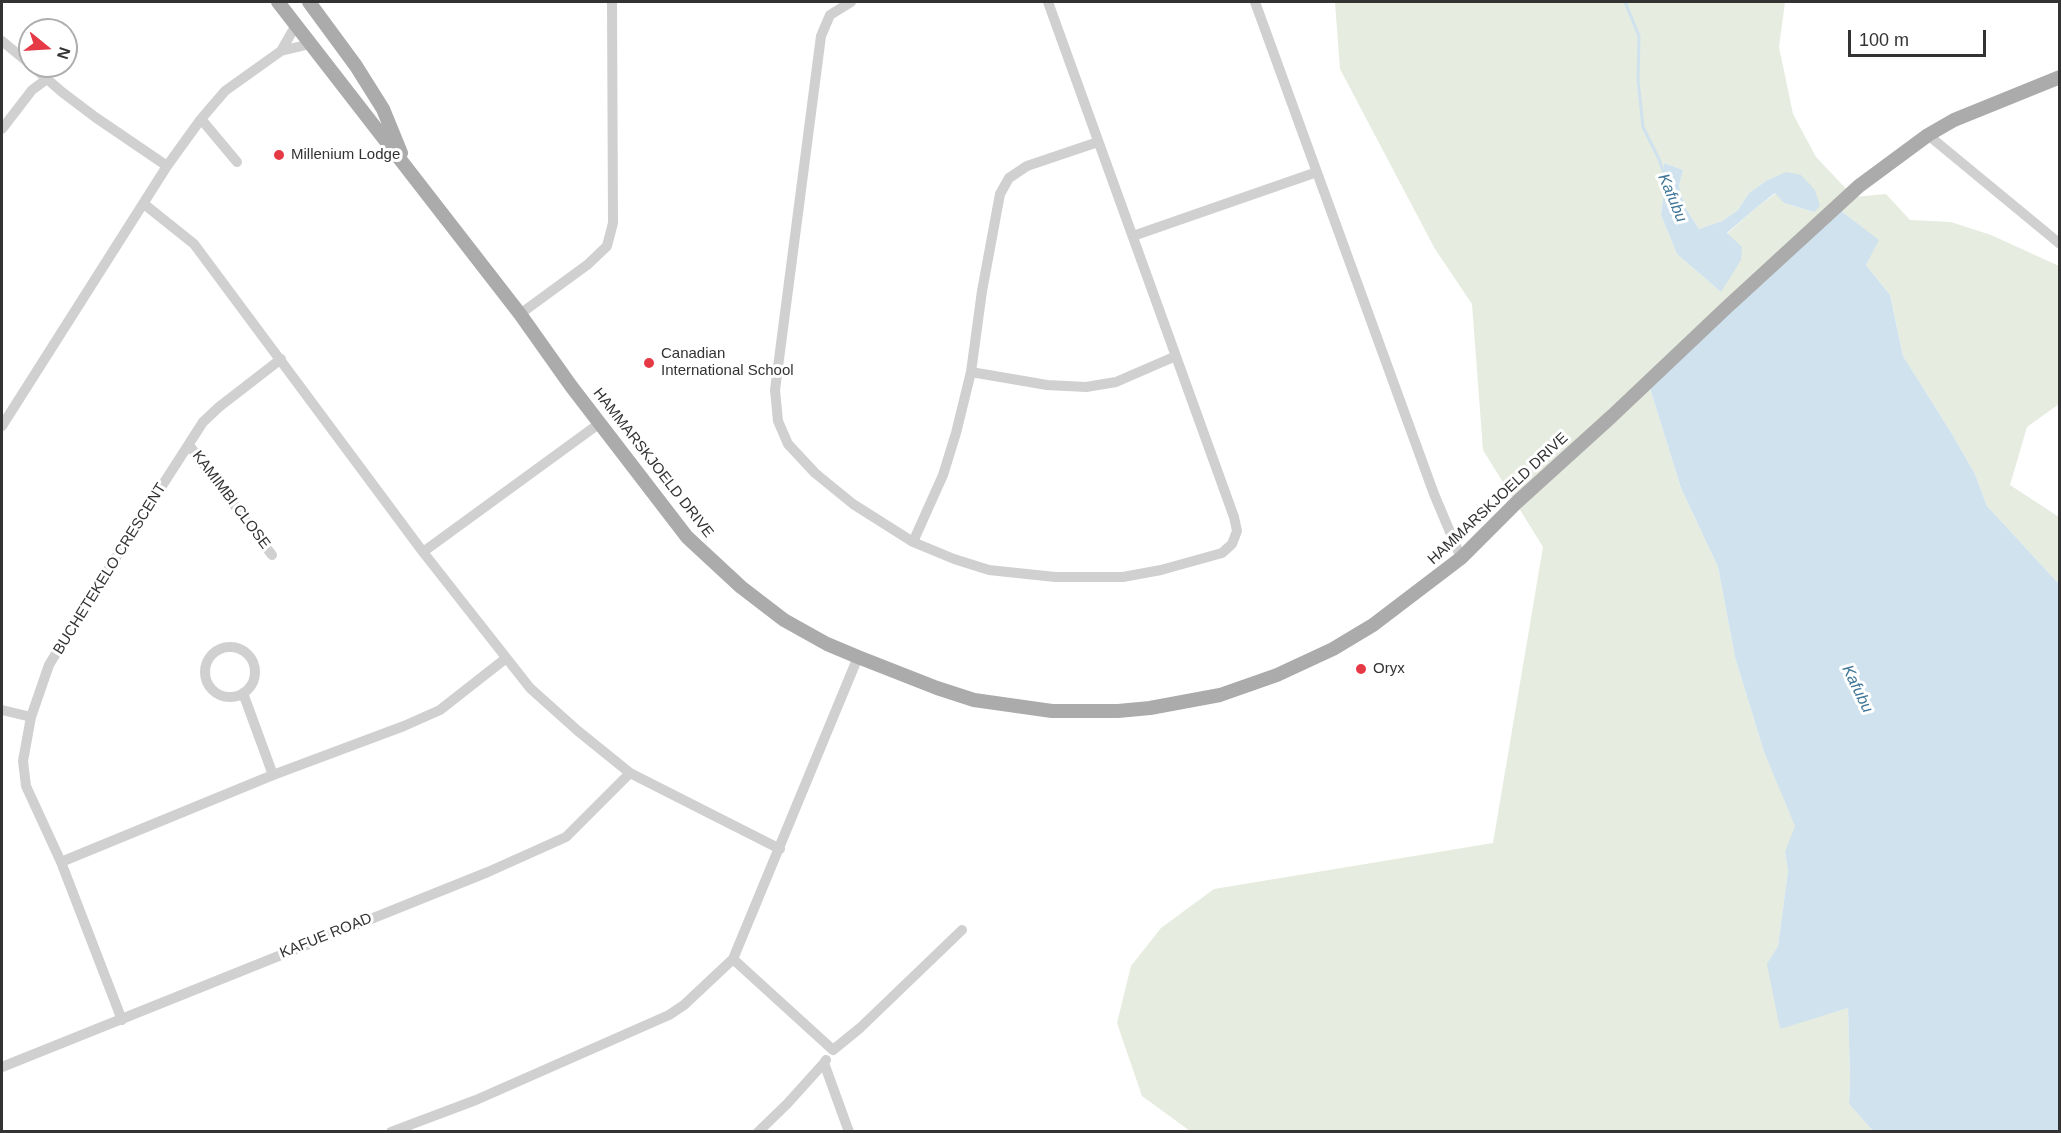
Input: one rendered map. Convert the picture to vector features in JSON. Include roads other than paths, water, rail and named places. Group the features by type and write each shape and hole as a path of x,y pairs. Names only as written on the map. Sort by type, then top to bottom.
{"main road":[{"name":"HAMMARSKJOELD DRIVE","path":"278,2 520,314 687,537 741,587 784,620 827,644 858,657 974,700 1052,711 1118,711 1150,708 1220,695 1276,675 1333,649 1373,625 1461,558 1516,503 1859,186 1928,135 1954,120 2060,77"},
{"name":"HAMMARSKJOELD DRIVE","path":"309,2 346,52 383,109 408,168"},
{"path":"328,68 340,64 346,52"}],"street":[{"path":"520,314 587,265 607,246 613,223 612,2"},
{"path":"850,2 830,15 821,36 775,390 778,421 788,444 815,473 853,504 913,542 954,559 989,570 1055,577 1123,577 1161,570 1222,553 1232,544 1237,531 1234,517 1156,305 1134,236 1048,2"},
{"path":"1255,2 1434,494 1461,558"},
{"path":"281,51 296,25"},
{"path":"2,40 18,54"},
{"path":"2,426 167,166 201,119 225,91 281,51 310,44"},
{"path":"2,129 32,90 47,79 95,117 167,166"},
{"path":"201,119 237,162"},
{"path":"1928,135 2060,244"},
{"path":"913,542 943,475 971,372 982,291 1000,194 1009,178 1027,166 1098,142"},
{"path":"1134,236 1317,172"},
{"path":"144,204 194,244 423,552 530,688 630,773 780,849"},
{"path":"971,372 1047,385 1086,387 1116,382 1176,356"},
{"name":"BUCHETEKELO CRESCENT","path":"122,1020 61,862 26,786 23,761 31,717 49,665 203,422 281,358"},
{"path":"423,552 600,423"},
{"name":"KAMIMBI CLOSE","path":"189,445 272,555"},
{"path":"227,646 238,647 248,653 254,663 255,675 251,685 243,693 232,697 221,696 212,690 206,680 204,669 208,658 216,650 227,646"},
{"path":"391,1131 476,1100 669,1016 733,959 858,657"},
{"path":"61,862 440,710 505,659"},
{"path":"243,693 273,776"},
{"path":"2,710 31,717"},
{"name":"KAFUE ROAD","path":"2,1067 488,872 566,837 630,773"},
{"path":"758,1131 787,1104 833,1050 962,930"},
{"path":"733,959 833,1050"},
{"path":"824,1063 849,1131"}],"water":[{"path":"1664,163 1683,170 1679,186 1685,207 1699,229 1722,221 1738,210 1749,193 1766,181 1786,172 1801,175 1815,190 1820,206 1814,212 1784,203 1775,193 1751,212 1727,233 1742,247 1741,260 1721,292 1677,254 1661,215"},
{"path":"1836,207 1879,240 1866,265 1890,295 1903,356 1975,474 1987,506 2059,584 2059,1131 1873,1131 1849,1104 1848,1008 1780,1029 1767,964 1778,946 1788,871 1785,852 1795,826 1764,752 1735,657 1718,567 1681,488 1648,382"}],"waterway":[{"name":"Kafubu","path":"1625,2 1639,36 1638,80 1643,127 1665,177"}],"place":[{"name":"Millenium Lodge","path":"279,155"},
{"name":"Canadian International School","path":"649,363"},
{"name":"Oryx","path":"1361,669"}]}
